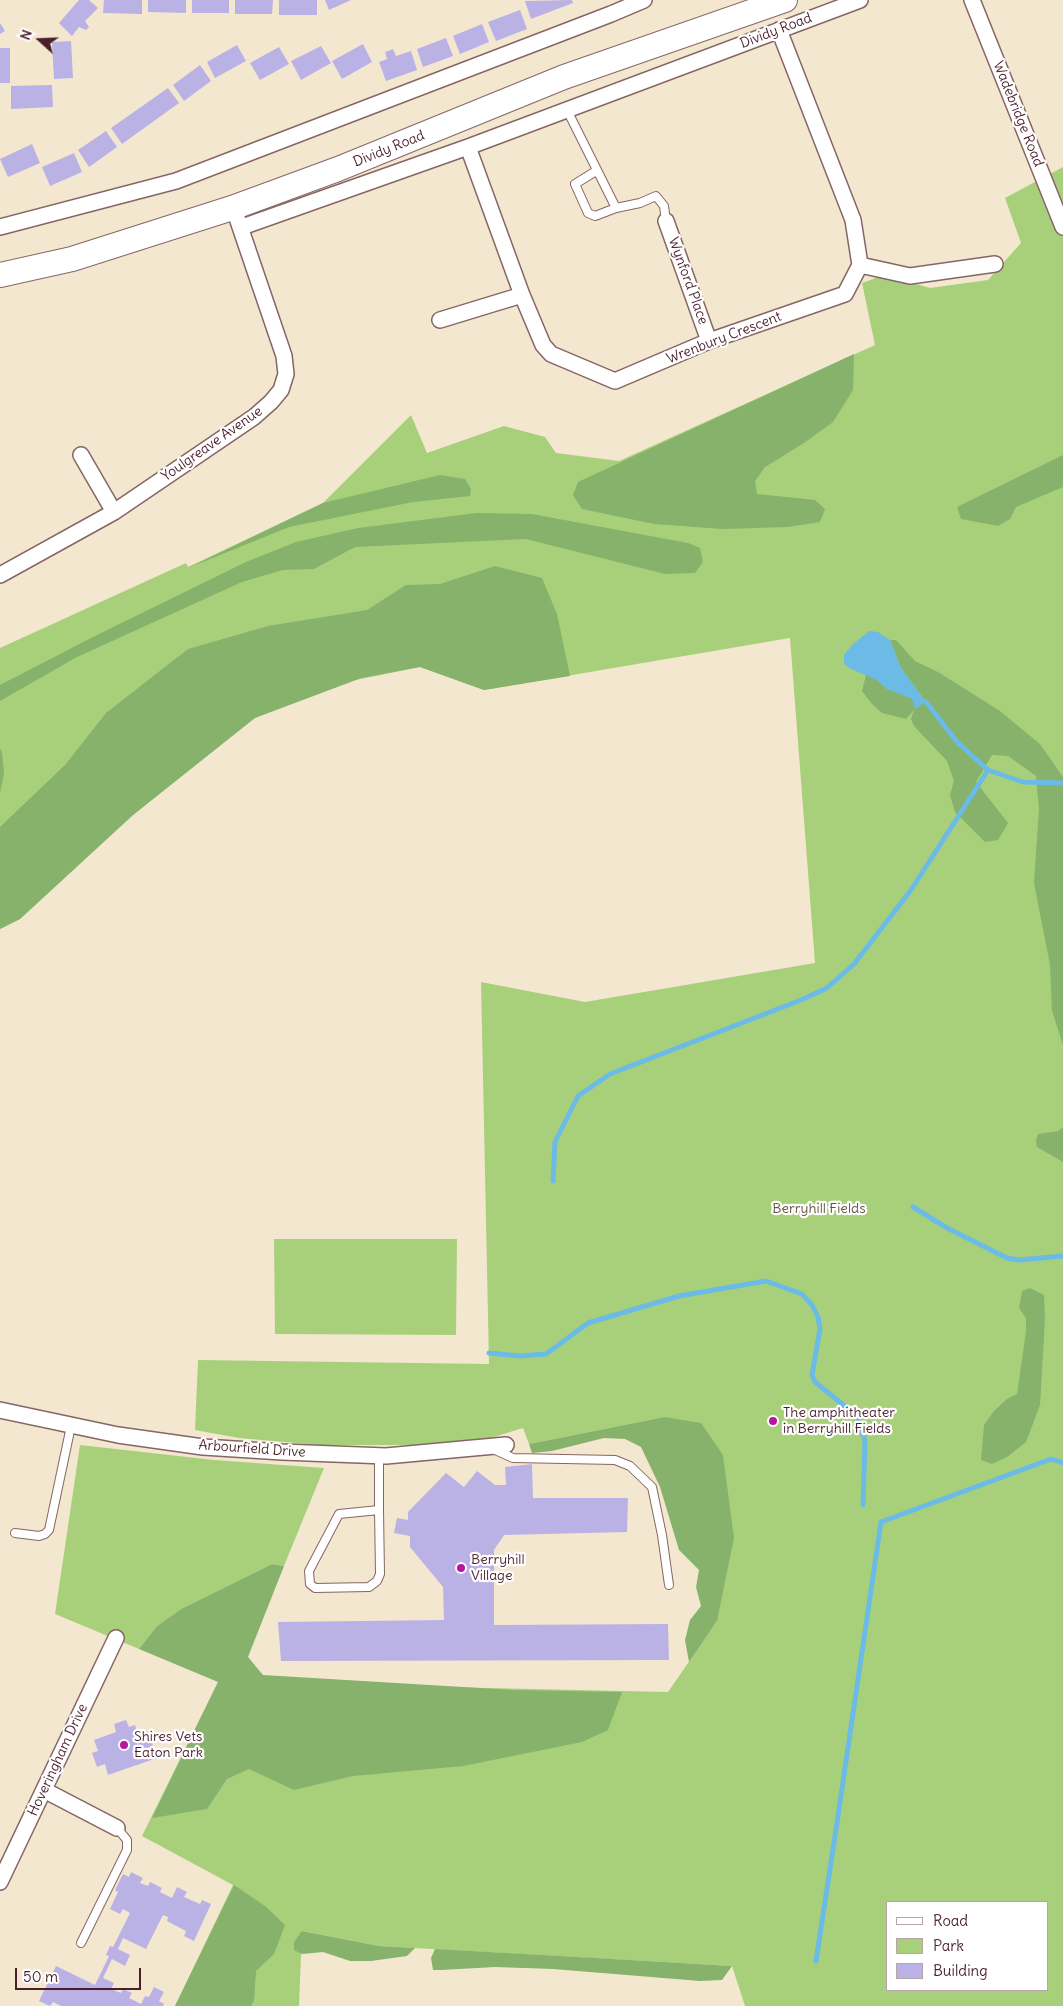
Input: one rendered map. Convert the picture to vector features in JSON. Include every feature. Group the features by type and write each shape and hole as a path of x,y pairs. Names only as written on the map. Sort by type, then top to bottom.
{"main road":[{"name":"Dividy Road","path":"0,275 72,259 237,217 338,170 564,77 776,2"}],"street":[{"path":"0,227 176,181 644,0"},
{"name":"Dividy Road","path":"237,217 468,147 860,0"},
{"name":"Wadebridge Road","path":"972,0 1063,227"},
{"path":"779,30 853,220 860,265 910,276 995,264"},
{"name":"Wrenbury Crescent","path":"468,147 522,295 543,345 551,354 615,381 709,341 845,294 860,265"},
{"name":"Youlgreave Avenue","path":"0,575 114,512 254,417 281,390 286,374 284,356 237,217"},
{"name":"Wynford Place","path":"666,220 709,341"},
{"path":"440,320 522,295"},
{"path":"81,455 114,512"},
{"name":"Arbourfield Drive","path":"0,1410 71,1426 203,1447 379,1456 490,1448 506,1445"},
{"name":"Hoveringham Drive","path":"0,1882 116,1638"},
{"path":"44,1790 117,1828"}],"lane":[{"path":"567,110 616,208"},
{"path":"596,171 575,184 588,214 595,216 616,208 640,203 656,196 664,206 666,220"},
{"path":"15,1533 39,1536 49,1530 71,1426"},
{"path":"490,1448 513,1458 615,1460 630,1466 652,1487 662,1535 669,1585"},
{"path":"379,1456 380,1574 377,1581 369,1587 315,1588 310,1584 309,1571 339,1514 379,1510"},
{"path":"81,1943 127,1850 127,1840 117,1828"}],"green space":[{"name":"Berryhill Fields","path":"1063,167 1063,2006 745,2006 732,1966 379,1946 302,1931 299,2006 175,2006 233,1885 142,1836 218,1682 668,1692 717,1621 664,1417 529,1444 523,1428 487,1439 436,1445 319,1445 239,1438 195,1430 198,1360 489,1364 481,982 585,1002 815,963 790,638 484,690 420,667 356,680 254,718 133,815 20,919 0,929 0,648 186,563 188,567 323,503 411,415 427,453 504,426 545,437 556,453 619,461 875,345 862,283 884,275 930,288 988,280 1021,243 1005,198"},
{"path":"854,354 853,390 833,422 804,443 765,467 755,481 757,494 815,500 825,509 820,522 788,527 723,529 654,524 582,509 573,495 578,482"},
{"path":"1063,455 1063,487 1016,507 1010,519 998,526 961,519 957,507"},
{"path":"440,475 465,479 471,489 470,496 413,502 289,527 188,568 323,503"},
{"path":"477,513 532,514 688,543 700,548 703,562 695,573 665,574 526,539 355,547 314,569 283,570 242,582 77,657 0,701 0,685 246,562 296,542 358,528"},
{"path":"495,566 542,578 557,614 570,676 484,690 420,667 361,678 255,718 133,815 20,919 0,929 0,827 65,765 106,713 188,649 268,626 367,610 406,585 440,584"},
{"path":"890,640 896,640 915,661 938,672 1000,711 1040,744 1063,777 1063,1045 1052,1011 1050,965 1034,883 1039,809 1036,776 1008,756 992,755 976,782 1008,823 998,840 985,842 955,812 950,795 954,781 947,761 914,726 911,719 914,710 906,719 882,713 862,691 866,675 877,680 887,689 926,702 901,668"},
{"path":"0,749 4,773 0,793"},
{"path":"1063,1127 1063,1162 1037,1147 1036,1141 1038,1134 1058,1131"},
{"path":"274,1239 457,1239 456,1335 275,1334"},
{"path":"1030,1288 1044,1295 1045,1319 1040,1405 1026,1442 1007,1457 992,1464 981,1460 984,1425 994,1411 1007,1399 1017,1394 1026,1331 1026,1318 1019,1308 1022,1291"},
{"path":"664,1417 701,1423 723,1455 734,1538 717,1621 689,1662 685,1640 690,1620 701,1606 696,1587 699,1570 679,1550 660,1487 641,1447 625,1439 604,1438 552,1451 532,1453 529,1444"},
{"path":"80,1445 214,1460 324,1468 284,1566 272,1564 181,1609 157,1626 139,1649 55,1614"},
{"path":"272,1564 284,1566 248,1657 263,1675 513,1690 622,1692 608,1730 582,1742 463,1766 353,1776 294,1790 249,1769 227,1779 207,1809 152,1818 218,1682 139,1649 157,1626 181,1609"},
{"path":"234,1885 265,1906 285,1925 274,1954 256,1971 254,2001 251,2006 175,2006"},
{"path":"302,1931 379,1946 415,1948 407,1956 371,1961 350,1961 323,1952 302,1954 294,1950 294,1942"},
{"path":"435,1949 732,1966 722,1980 700,1981 553,1969 495,1967 433,1970 431,1958"}],"water":[{"path":"869,631 878,632 890,640 901,668 926,702 915,709 912,699 887,689 877,680 844,664 844,655 852,645"}],"building":[{"path":"79,0 89,0 98,8 85,21 89,27 86,30 79,27 72,36 59,23"},
{"path":"104,0 142,0 142,14 103,13"},
{"path":"148,0 186,0 186,13 148,12"},
{"path":"192,0 229,0 229,13 192,13"},
{"path":"235,0 273,0 272,14 235,14"},
{"path":"279,0 317,0 317,15 279,15"},
{"path":"325,0 351,0 329,10"},
{"path":"572,0 573,3 531,19 525,1"},
{"path":"520,10 527,29 496,41 488,22"},
{"path":"0,23 5,31 0,34"},
{"path":"482,24 489,42 460,54 453,36"},
{"path":"446,38 453,56 423,67 417,49"},
{"path":"71,41 73,78 54,79 52,42"},
{"path":"363,44 372,62 342,79 332,61"},
{"path":"237,45 246,61 215,78 207,62"},
{"path":"321,46 331,63 301,80 291,61"},
{"path":"279,47 289,64 260,80 250,63"},
{"path":"0,48 10,48 10,83 0,83"},
{"path":"393,49 396,56 411,51 417,70 386,81 379,62 387,59 385,52"},
{"path":"200,65 211,81 184,101 173,85"},
{"path":"52,85 53,107 11,109 11,86"},
{"path":"168,88 179,103 122,144 111,128"},
{"path":"106,131 117,147 89,167 78,150"},
{"path":"32,144 40,163 8,177 0,159"},
{"path":"74,153 82,172 50,186 42,167"},
{"name":"Berryhill Village","path":"532,1464 533,1498 628,1498 627,1532 504,1535 494,1550 494,1625 668,1624 669,1660 281,1661 278,1622 444,1620 443,1587 410,1547 410,1536 394,1533 397,1518 408,1520 408,1512 446,1473 464,1487 477,1471 495,1485 506,1485 505,1467"},
{"name":"Shires Vets Eaton Park","path":"126,1720 129,1727 135,1725 138,1735 148,1731 157,1758 108,1775 105,1764 97,1767 92,1753 98,1751 94,1740 116,1732 114,1724"},
{"path":"131,1872 143,1878 140,1883 148,1886 150,1882 162,1888 160,1892 172,1898 177,1887 187,1892 184,1897 200,1904 202,1900 211,1904 194,1941 184,1936 186,1931 167,1921 168,1917 163,1915 146,1949 123,1938 118,1949 130,1955 125,1966 112,1959 103,1978 114,1983 111,1989 121,1993 123,1989 132,1993 129,1998 141,2004 145,1996 149,1997 154,1987 164,1992 159,2001 164,2004 163,2006 61,2006 53,2002 50,2006 39,2001 56,1966 95,1985 109,1956 106,1955 110,1946 113,1947 130,1913 123,1909 120,1914 110,1909 118,1892 115,1890 123,1874 129,1877"}],"waterway":[{"path":"926,702 958,743 988,770 1023,782 1063,783"},
{"path":"837,979 854,964 911,890 988,770"},
{"path":"553,1181 555,1142 578,1096 610,1074 801,1000 825,989 835,981"},
{"path":"913,1207 947,1228 1007,1258 1019,1260 1063,1256"},
{"path":"489,1353 520,1356 546,1354 588,1323 679,1296 766,1281 802,1294 812,1305 818,1317 820,1329 812,1375 815,1382 857,1416 865,1441 863,1505"},
{"path":"881,1522 1051,1459 1063,1463"},
{"path":"838,1816 881,1522"},
{"path":"816,1961 838,1816"}],"place":[{"name":"The amphitheater in Berryhill Fields","path":"773,1421"},
{"name":"Berryhill Village","path":"461,1568"},
{"name":"Shires Vets Eaton Park","path":"124,1745"}]}
